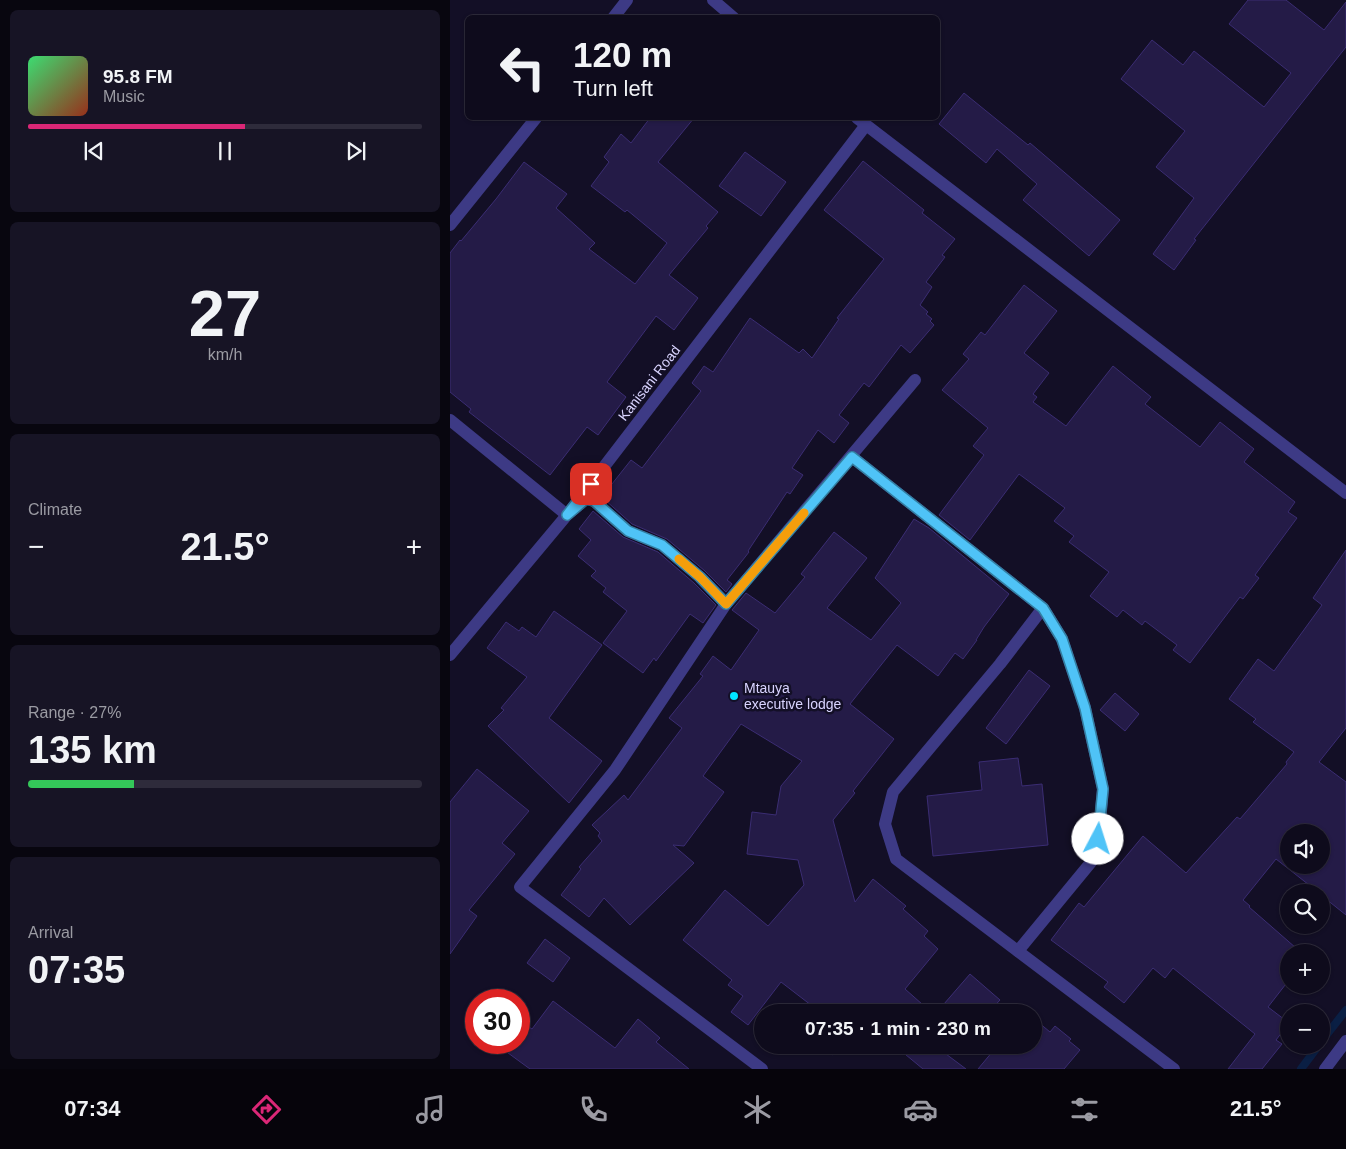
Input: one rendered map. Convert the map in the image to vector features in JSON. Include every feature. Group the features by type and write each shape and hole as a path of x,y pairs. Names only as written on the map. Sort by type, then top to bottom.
{"street":[{"path":"615,15 627,0"},
{"path":"712,0 730,15"},
{"path":"450,225 534,120"},
{"path":"862,121 1346,493"},
{"name":"Kanisani Road","path":"450,654 567,515 862,121"},
{"path":"762,1069 520,887 615,770 726,604 852,457 915,380"},
{"path":"450,420 567,515 586,499 594,501 628,531 662,545 700,577 726,604"},
{"path":"852,457 1043,608 1062,639 1085,708 1103,789 1097,855 1018,951"},
{"path":"1043,608 1000,664 893,792 886,824 896,859 1174,1069"},
{"path":"1325,1069 1346,1042"}],"building":[{"path":"1248,0 1286,0 1324,30 1346,2 1346,47 1194,239 1196,240 1174,270 1153,254 1194,198 1156,167 1185,131 1121,79 1152,40 1183,65 1194,51 1264,107 1291,73 1229,24"},
{"path":"964,93 1028,145 1030,143 1120,220 1089,256 1023,200 1037,184 997,149 986,163 939,124"},
{"path":"648,120 692,120 658,162 718,212 706,226 708,228 669,275 698,298 674,330 656,316 607,382 626,397 598,435 587,427 550,475 469,412 471,409 450,392 450,253 496,199 524,162 567,194 556,208 595,243 589,249 635,284 667,243 627,210 625,212 591,186 609,162 604,157 621,134 631,143"},
{"path":"745,152 786,182 761,216 719,186"},
{"path":"863,161 924,210 922,213 955,239 942,255 945,257 926,282 932,287 920,305 928,312 926,314 932,319 930,321 934,325 910,353 901,345 869,387 864,383 839,415 849,423 834,443 818,430 792,468 803,475 790,494 787,492 749,552 727,580 732,584 726,592 705,571 667,539 632,524 604,499 606,496 604,494 631,460 642,468 701,391 692,383 704,366 713,372 750,318 799,353 803,349 812,358 839,319 837,318 884,259 824,210"},
{"path":"1024,285 1057,311 1024,353 1049,373 1033,394 1037,397 1033,402 1066,426 1113,366 1151,397 1145,404 1200,447 1220,422 1254,449 1244,462 1295,502 1288,512 1297,518 1255,575 1259,578 1243,599 1240,597 1190,663 1173,650 1177,645 1145,621 1142,625 1123,610 1117,617 1090,596 1109,572 1069,542 1074,536 1054,521 1065,508 1019,474 970,540 939,515 984,455 973,446 988,428 942,390 969,359 963,354 981,332 985,335"},
{"path":"593,511 623,537 658,552 716,605 703,623 690,614 656,661 654,658 643,673 603,643 627,611 603,592 606,588 591,576 596,571 578,556 591,540 579,529"},
{"path":"914,519 929,528 1009,594 963,659 955,653 938,676 897,645 850,704 894,739 833,820 855,902 873,879 906,906 903,909 928,931 924,936 938,949 905,989 922,1004 810,1004 781,982 764,1004 754,1004 754,1017 748,1025 731,1012 743,996 728,985 732,980 683,940 725,890 768,926 804,885 798,860 747,854 752,812 776,815 781,786 802,761 741,724 703,776 724,792 684,846 673,845 694,863 630,925 604,898 589,917 561,895 581,869 579,867 602,841 598,836 600,833 592,825 624,795 628,800 682,728 669,718 703,676 700,674 713,656 731,670 759,630 732,610 746,593 775,613 805,577 801,574 834,532 867,558 827,608 871,640 901,603 875,578"},
{"path":"1346,550 1346,728 1319,762 1346,782 1346,915 1330,902 1330,884 1308,884 1295,874 1330,874 1330,824 1280,824 1280,862 1276,859 1243,900 1291,944 1280,944 1280,992 1268,1007 1280,1016 1280,1035 1276,1040 1280,1043 1280,1046 1262,1069 1228,1069 1255,1034 1173,968 1165,978 1153,968 1124,1003 1104,987 1108,982 1051,940 1079,903 1084,907 1143,836 1186,873 1237,817 1240,819 1287,764 1286,762 1294,752 1253,722 1256,719 1229,699 1258,659 1274,671 1322,605 1313,598"},
{"path":"554,611 602,645 549,718 602,761 569,803 488,726 504,710 501,708 527,677 487,648 506,622 519,631 522,627 536,637"},
{"path":"1029,670 1050,686 1006,744 986,728"},
{"path":"1115,693 1139,714 1125,731 1100,710"},
{"path":"1018,758 1022,786 1042,784 1048,845 933,856 927,796 982,790 979,762"},
{"path":"477,769 529,811 502,843 515,854 469,910 477,916 450,954 450,802"},
{"path":"545,939 570,958 553,982 527,963"},
{"path":"970,974 1000,1000 996,1004 944,1004"},
{"path":"553,1001 615,1048 638,1019 660,1038 656,1042 689,1069 530,1069 509,1054 530,1054 530,1028 532,1029"},
{"path":"1042,1025 1050,1032 1055,1026 1071,1039 1069,1041 1080,1050 1064,1069 978,1069 990,1054 1042,1054"},
{"path":"905,1054 946,1054 966,1069 923,1069"}],"waterway":[{"path":"1330,1030 1346,1010"},
{"path":"1301,1069 1312,1054"}],"slow traffic":[{"path":"679,559 700,577 726,604 804,513"}],"place":[{"name":"Mtauya executive lodge","path":"734,696"}],"route":[{"path":"591,484 567,515 586,499 594,501 628,531 662,545 700,577 726,604 852,457 1043,608 1062,639 1085,708 1103,789 1098,839"}]}
